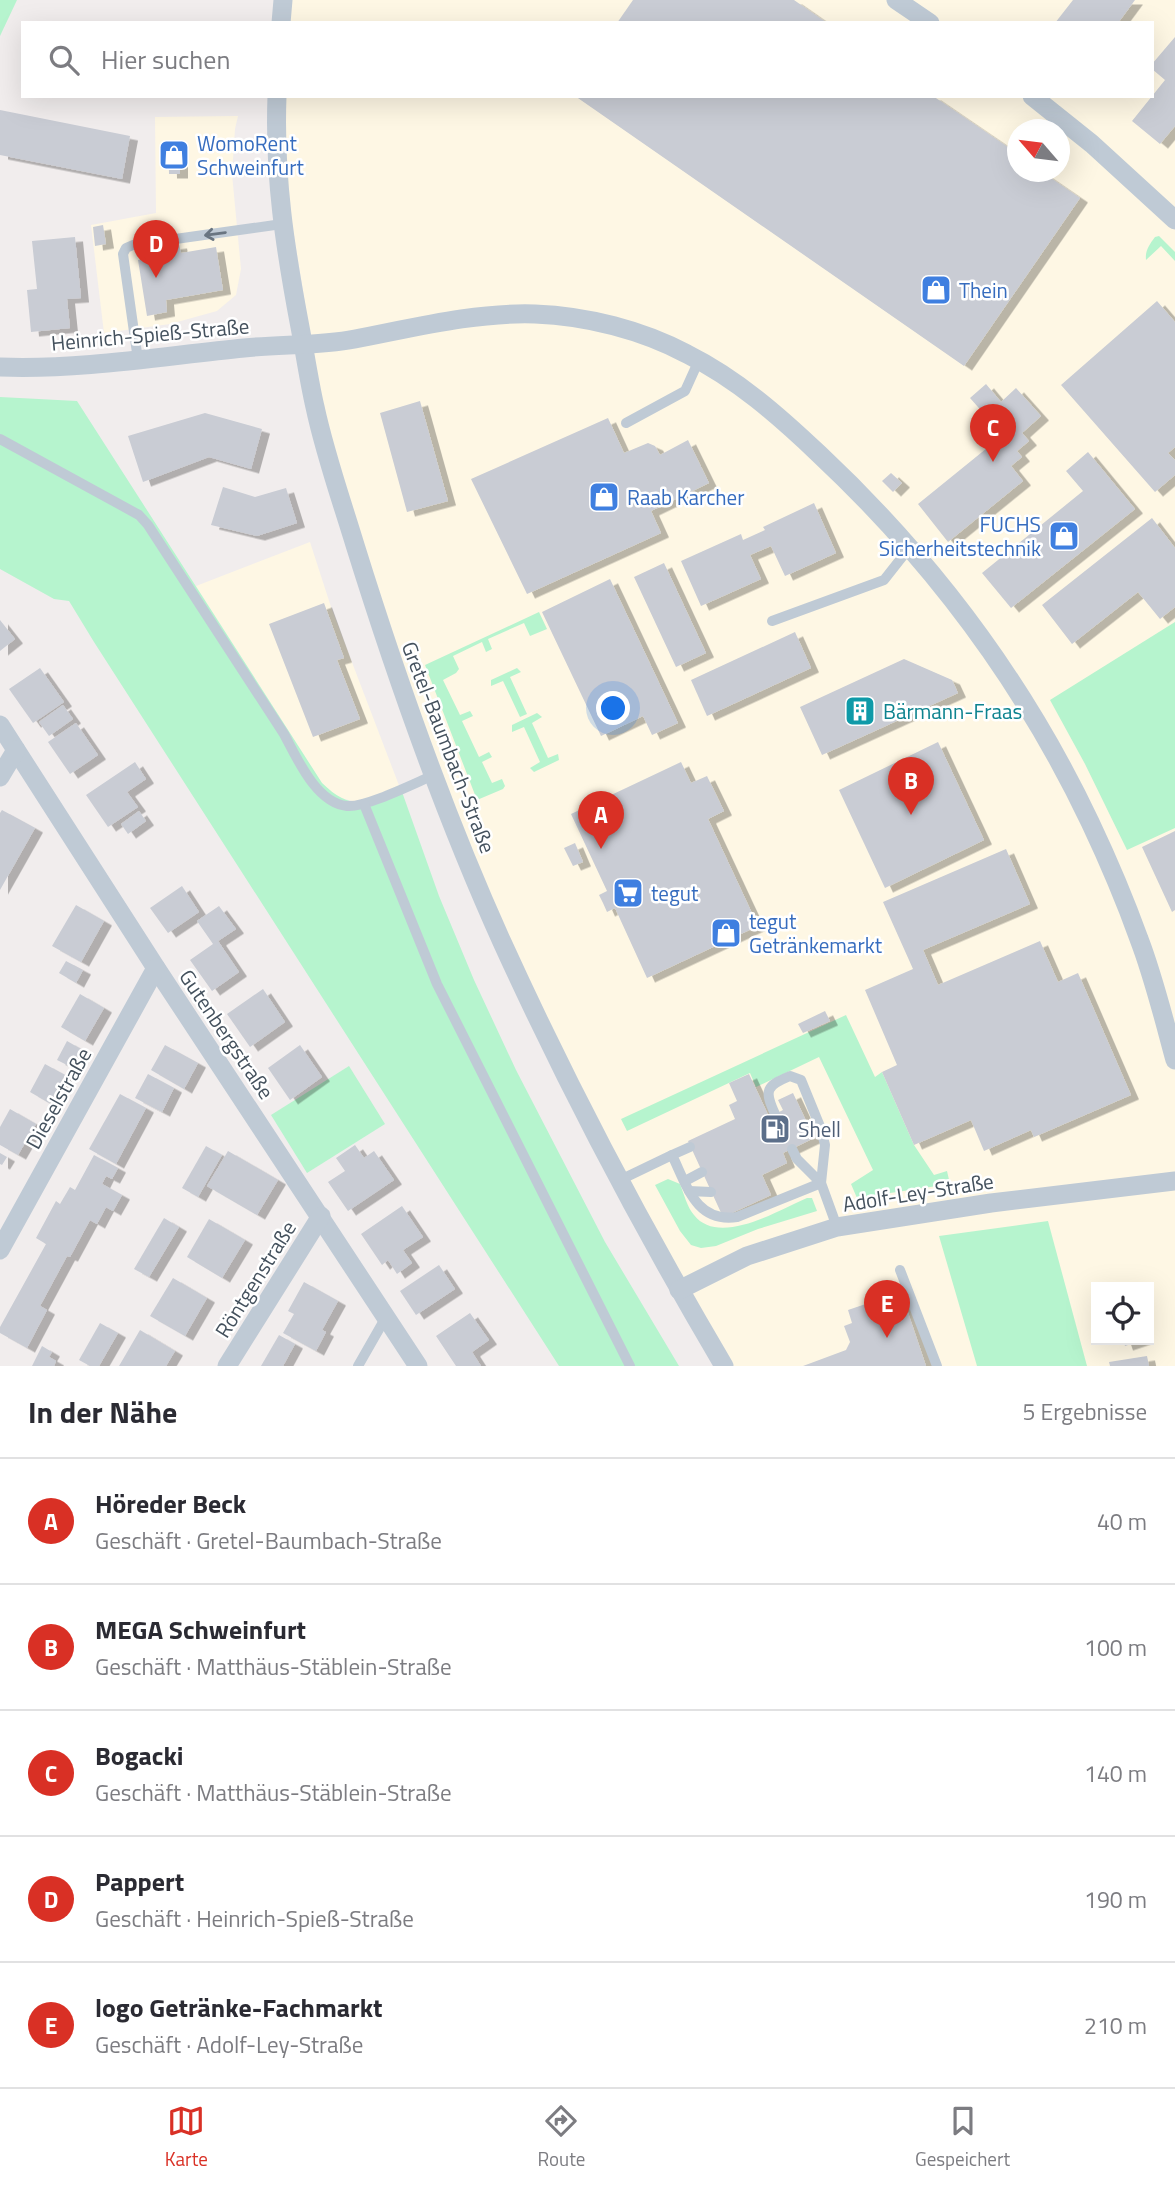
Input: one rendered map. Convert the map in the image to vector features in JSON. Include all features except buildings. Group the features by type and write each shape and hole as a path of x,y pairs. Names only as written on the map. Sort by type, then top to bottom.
{"street":[{"path":"281,21 283,0"},
{"path":"896,0 927,21"},
{"name":"Gretel-Baumbach-Straße","path":"277,98 275,138 278,197 314,406 328,460 385,641 464,854 502,942 620,1180 679,1290 724,1366"},
{"path":"1034,98 1092,144 1175,220"},
{"name":"Heinrich-Spieß-Straße","path":"0,367 65,368 247,347 352,340 390,331 487,316 535,314 589,320 638,333 699,360 785,421 849,482 910,547 962,611 1009,679 1052,749 1090,823 1140,940 1175,1060"},
{"name":"Gutenbergstraße","path":"0,725 418,1366"},
{"path":"0,777 16,750"},
{"name":"Dieselstraße","path":"0,1250 156,968"},
{"name":"Adolf-Ley-Straße","path":"679,1290 747,1256 837,1227 1004,1202 1175,1181"},
{"name":"Röntgenstraße","path":"226,1366 321,1216"}],"lane":[{"path":"138,360 124,254 126,248 282,224"},
{"path":"626,423 685,391 699,360"},
{"path":"0,439 139,515 284,734 302,768 330,800 347,806 364,804 434,775"},
{"path":"772,621 884,580 910,547"},
{"path":"364,804 437,984 630,1366"},
{"path":"775,1114 768,1100 768,1089 774,1082 790,1076 801,1080 825,1145 821,1183"},
{"path":"620,1180 690,1147"},
{"path":"792,1149 797,1159 821,1183 837,1227"},
{"path":"672,1155 702,1209 723,1219 737,1217 765,1201 821,1183"},
{"path":"687,1186 702,1172"},
{"path":"687,1186 711,1192"},
{"path":"900,1270 937,1366"},
{"path":"358,1366 386,1317"}],"shaded area":[{"path":"285,0 1175,0 1175,1366 726,1366 621,1179 452,817 330,458 277,130 279,98 1154,98 1154,21 283,21"},
{"path":"238,116 232,174 241,269 236,295 217,311 170,324 104,333 91,225 156,213 155,117"},
{"path":"310,542 332,610 400,788 364,804 337,797 322,783 196,586"}],"green space":[{"path":"0,0 17,0 0,36"},
{"path":"1159,236 1175,252 1175,261 1161,246 1146,260 1149,245"},
{"path":"0,397 77,401 322,783 342,798 360,802 401,789 439,896 516,1070 605,1242 679,1366 559,1366 69,601 54,599 0,569"},
{"path":"539,612 547,629 530,636 524,623 488,639 492,649 486,652 482,642 453,656 459,669 443,680 460,715 470,711 473,716 462,721 479,757 489,752 492,757 482,762 492,783 502,779 505,786 477,800 425,665"},
{"path":"1175,622 1175,828 1127,850 1050,700"},
{"path":"517,668 521,672 510,677 527,714 520,717 503,681 491,686 491,680"},
{"path":"537,713 542,717 532,723 548,758 558,754 559,760 534,772 530,768 540,762 524,727 512,732 512,725"},
{"path":"846,1015 875,1077 882,1072 914,1145 934,1175 947,1171 950,1184 857,1198 851,1184 873,1170 819,1057 756,1087 750,1073 627,1131 621,1119"},
{"path":"349,1066 385,1124 307,1173 271,1115"},
{"path":"668,1179 680,1184 694,1215 705,1224 718,1228 749,1223 807,1198 812,1198 817,1211 758,1229 716,1246 701,1248 691,1245 680,1231 655,1185"},
{"path":"1048,1221 1087,1366 977,1366 939,1236"}],"place":[{"name":"WomoRent Schweinfurt","path":"174,155"},
{"name":"Pappert","path":"156,278"},
{"name":"Thein","path":"936,290"},
{"name":"Bogacki","path":"993,462"},
{"name":"Raab Karcher","path":"604,497"},
{"name":"FUCHS Sicherheitstechnik","path":"1064,536"},
{"name":"Bärmann-Fraas","path":"860,711"},
{"name":"MEGA Schweinfurt","path":"911,815"},
{"name":"Höreder Beck","path":"601,849"},
{"name":"tegut","path":"628,893"},
{"name":"tegut Getränkemarkt","path":"726,933"},
{"name":"Shell","path":"775,1129"},
{"name":"logo Getränke-Fachmarkt","path":"887,1338"}]}
